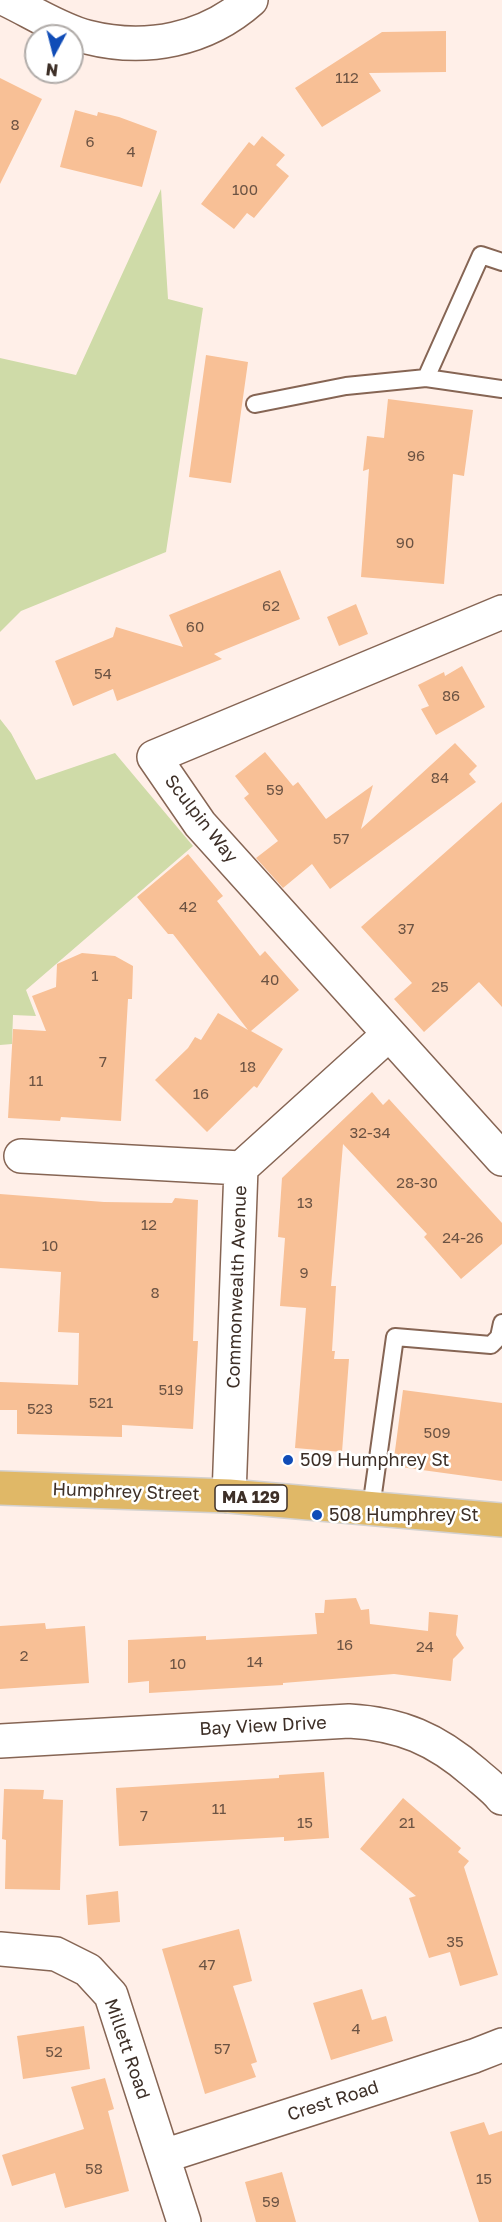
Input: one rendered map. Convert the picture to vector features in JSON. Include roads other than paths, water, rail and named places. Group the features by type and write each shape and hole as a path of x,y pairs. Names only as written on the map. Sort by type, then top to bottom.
{"main road":[{"name":"Humphrey Street","path":"0,1488 229,1496 502,1520"}],"street":[{"path":"7,0 86,37 129,44 165,41 201,33 234,15 251,0"},
{"name":"Sculpin Way","path":"502,612 154,757 200,824 502,1159"},
{"name":"Commonwealth Avenue","path":"229,1496 241,1168 388,1035"},
{"path":"21,1156 241,1168"},
{"name":"Bay View Drive","path":"0,1741 349,1721 380,1723 420,1735 448,1752 502,1798"},
{"name":"Millett Road","path":"0,1949 56,1954 88,1970 111,1995 184,2222"},
{"name":"Crest Road","path":"164,2156 502,2045"}],"lane":[{"path":"426,378 481,255 502,262"},
{"path":"255,404 346,386 426,378 502,389"},
{"path":"371,1508 395,1337 491,1345 499,1337 502,1323"}],"place":[{"name":"509 Humphrey St","path":"288,1460"},
{"name":"508 Humphrey St","path":"317,1515"}]}
